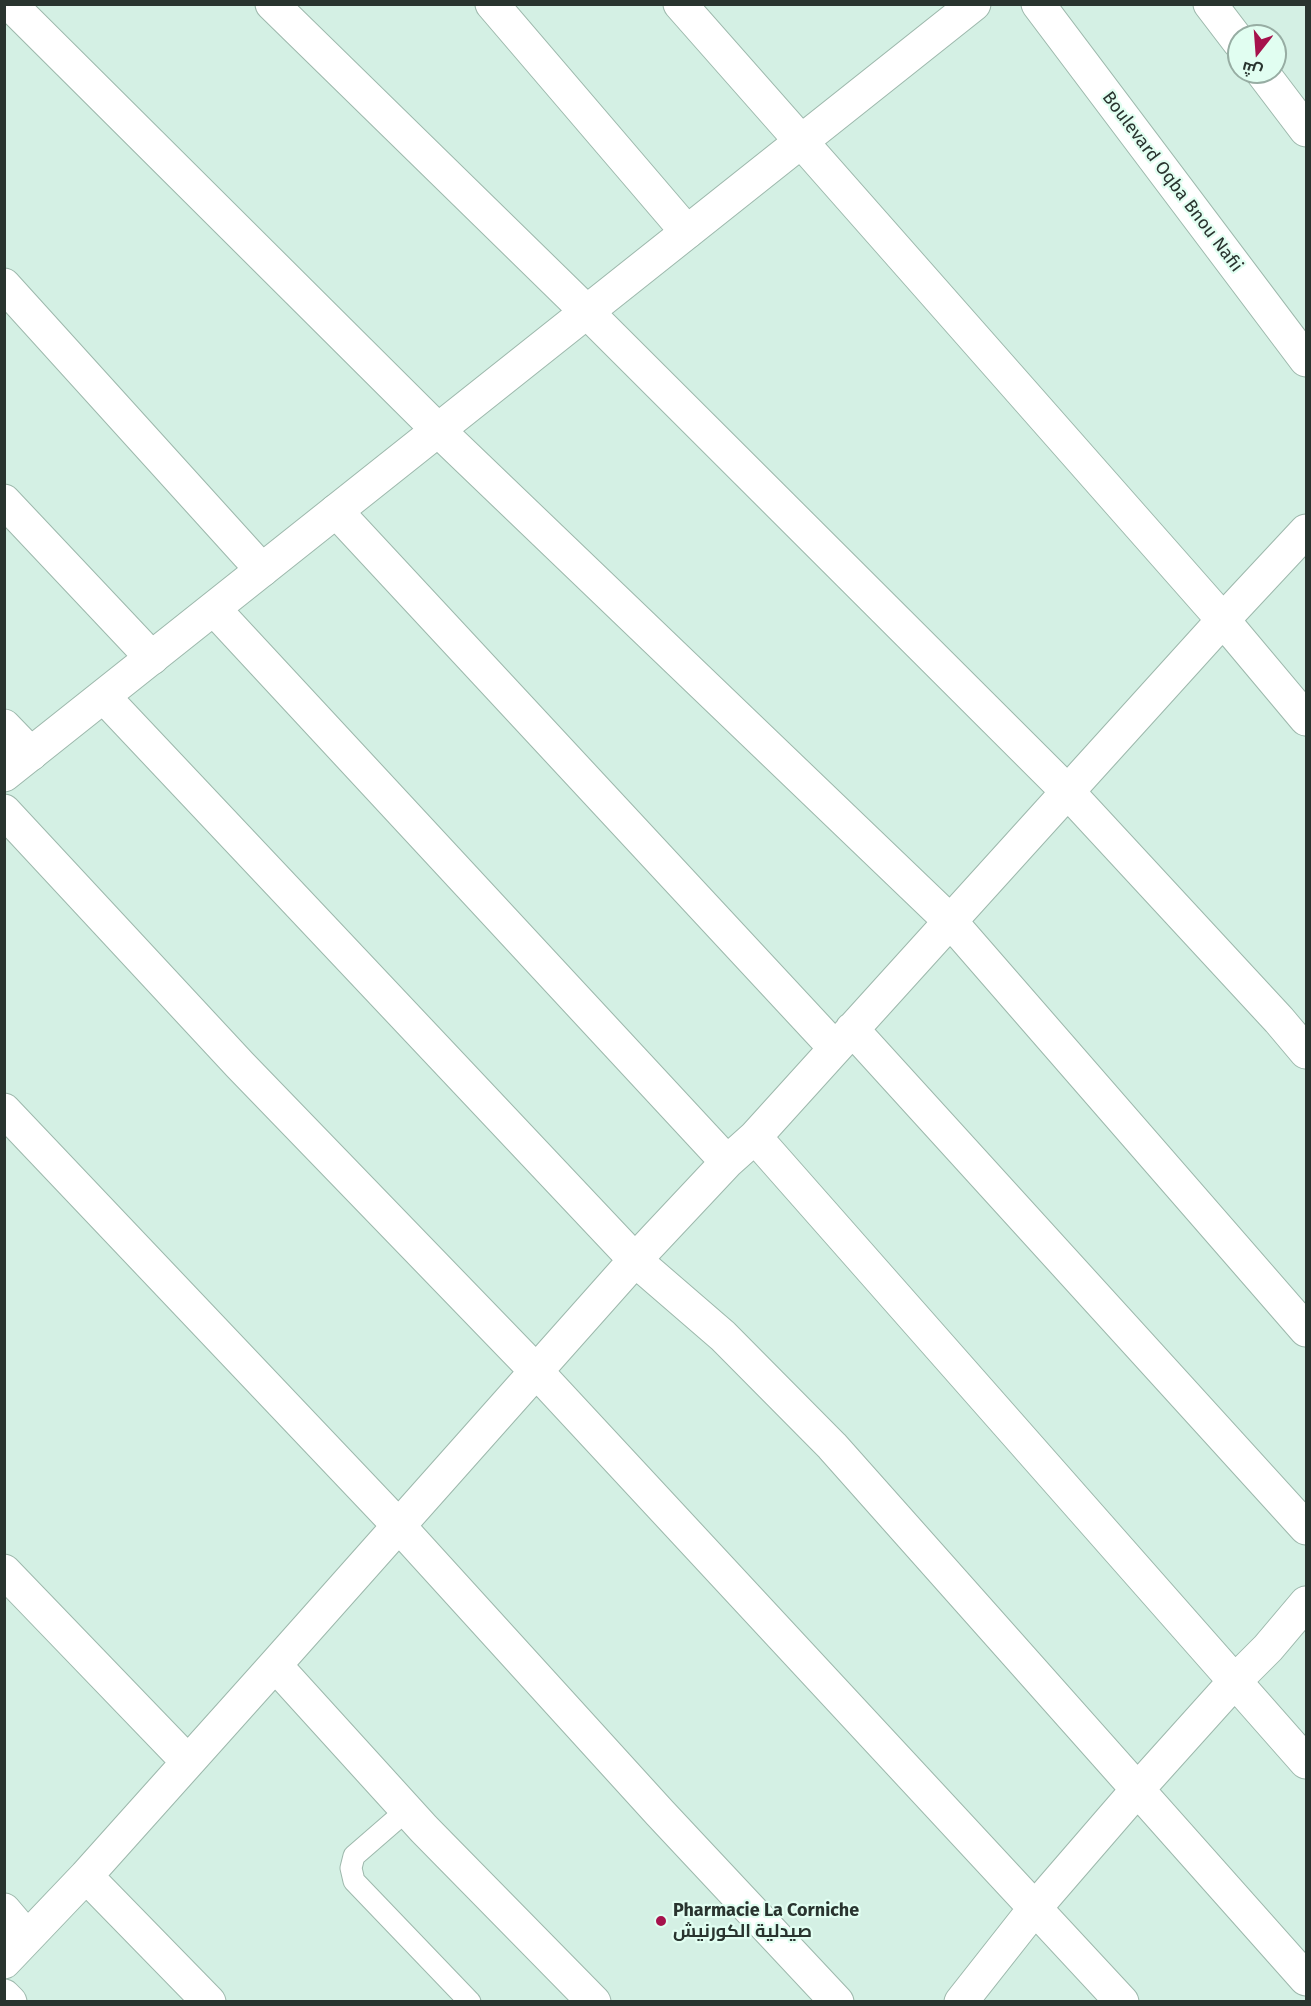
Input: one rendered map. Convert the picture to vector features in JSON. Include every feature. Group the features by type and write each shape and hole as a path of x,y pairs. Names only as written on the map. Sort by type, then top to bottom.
{"street":[{"path":"10,4 438,430 951,922 1306,1330"},
{"path":"272,4 587,312 1068,792 1306,1052"},
{"path":"492,4 687,232"},
{"path":"680,4 1306,718"},
{"path":"4,775 974,4"},
{"name":"Boulevard Oqba Bnou Nafii","path":"1038,4 1306,360"},
{"path":"1210,4 1227,26"},
{"path":"1271,84 1306,130"},
{"path":"4,285 262,570"},
{"path":"4,501 152,658"},
{"path":"336,511 843,1039 1306,1528"},
{"path":"4,1962 86,1876 635,1260 727,1162 755,1137 1306,531"},
{"path":"214,609 727,1162"},
{"path":"104,696 635,1260 723,1336 832,1446 1306,1979"},
{"path":"4,726 31,754"},
{"path":"4,811 240,1065 537,1372 1122,2001"},
{"path":"4,1110 398,1525 660,1813 837,2001"},
{"path":"755,1137 1306,1762"},
{"path":"4,1571 188,1762"},
{"path":"961,2001 1035,1908 1137,1790 1235,1680 1268,1648 1306,1603"},
{"path":"275,1665 407,1810 594,2001"},
{"path":"86,1876 209,2001"},
{"path":"4,1910 27,1937"},
{"path":"4,1996 10,2001"}],"lane":[{"path":"407,1810 354,1856 351,1868 354,1881 471,2001"}],"place":[{"name":"Pharmacie La Corniche صيدلية الكورنيش","path":"661,1921"}]}
